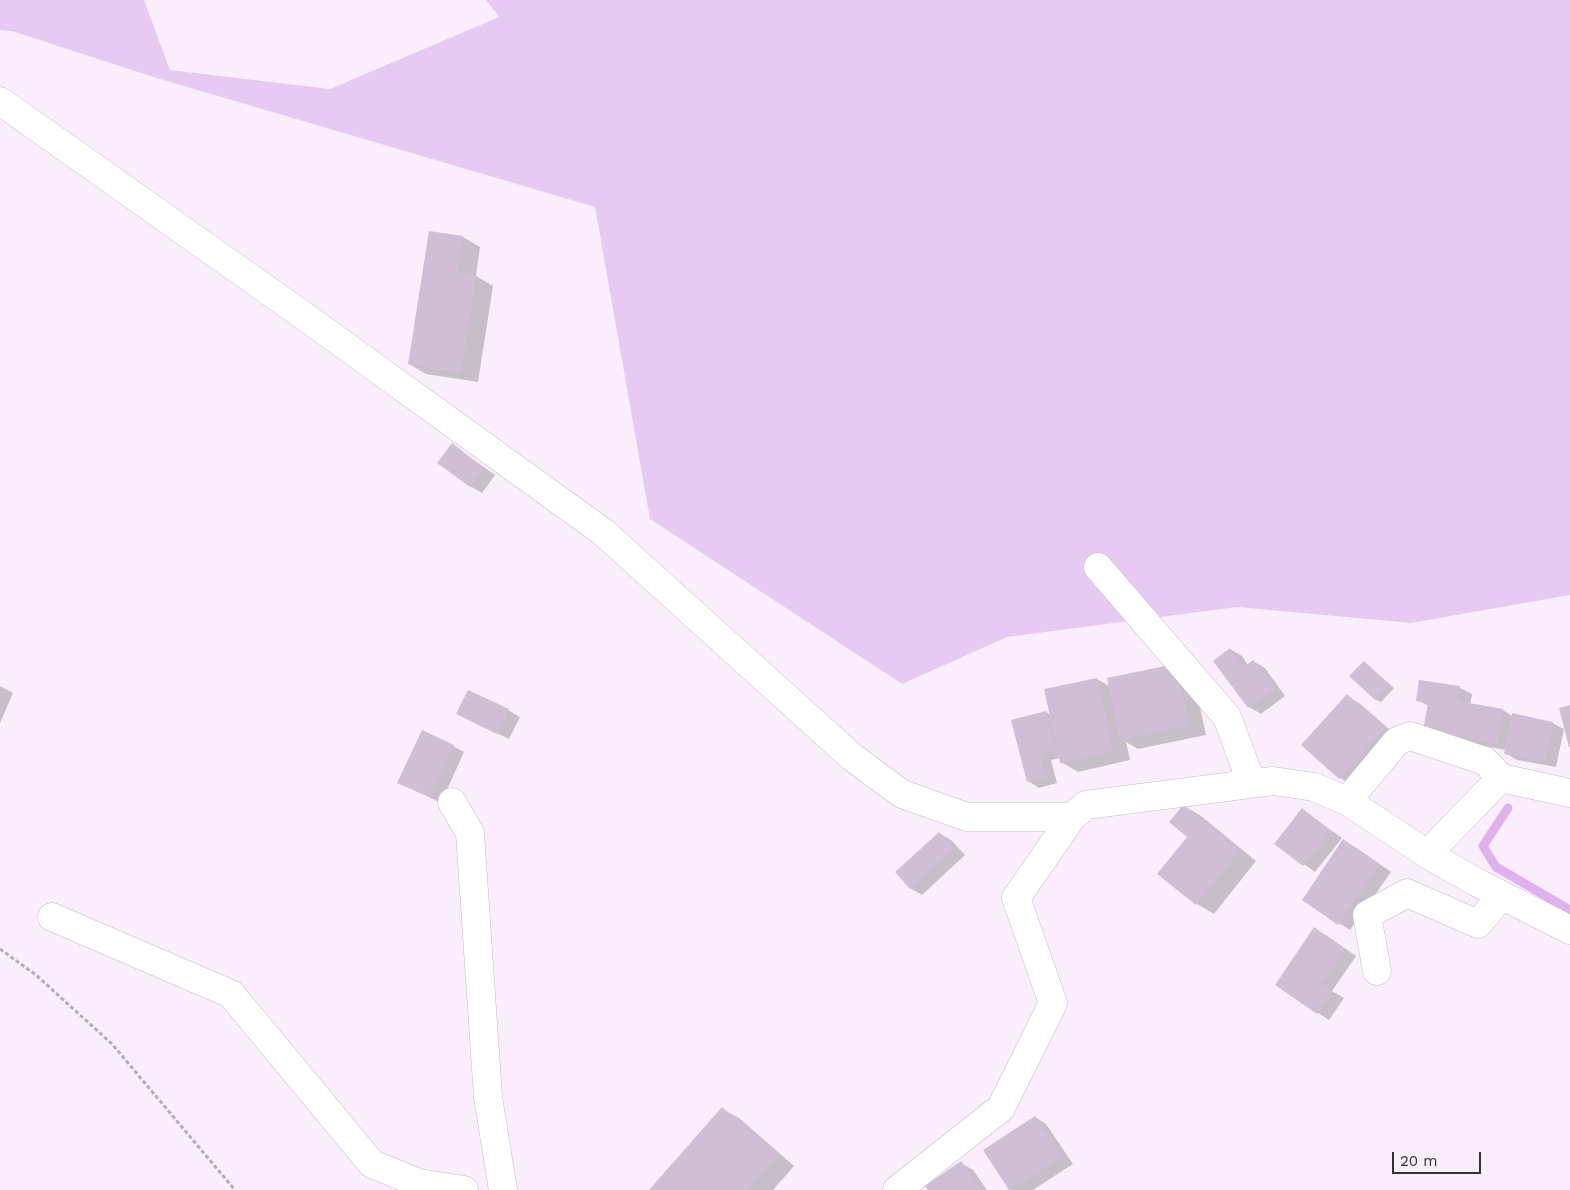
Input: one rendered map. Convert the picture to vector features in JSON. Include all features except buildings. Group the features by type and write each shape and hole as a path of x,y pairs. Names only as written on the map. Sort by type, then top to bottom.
{"street":[{"path":"0,101 296,310 603,532 852,757 902,794 967,817 1072,817"},
{"path":"1098,568 1227,717 1252,784"},
{"path":"1347,801 1397,741 1410,736 1485,761 1501,778 1570,793"},
{"path":"1427,854 1501,778"},
{"path":"897,1190 1001,1108 1053,1003 1016,898 1072,817 1086,805 1274,781 1314,787 1347,801 1427,854 1502,896 1570,930"},
{"path":"452,802 470,833 488,1097 503,1190"},
{"path":"1377,971 1367,915 1407,893 1478,924 1502,896"},
{"path":"52,916 230,994 372,1164 419,1183 464,1190"}],"path":[{"path":"0,949 36,975 112,1044 235,1190"}],"shaded area":[{"path":"0,0 144,0 170,70 330,89 499,17 486,0 1570,0 1570,595 1411,623 1237,607 1007,637 902,684 650,519 595,207 150,76 12,31 0,30"}],"waterway":[{"path":"1508,808 1483,846 1496,867 1570,910"}]}
